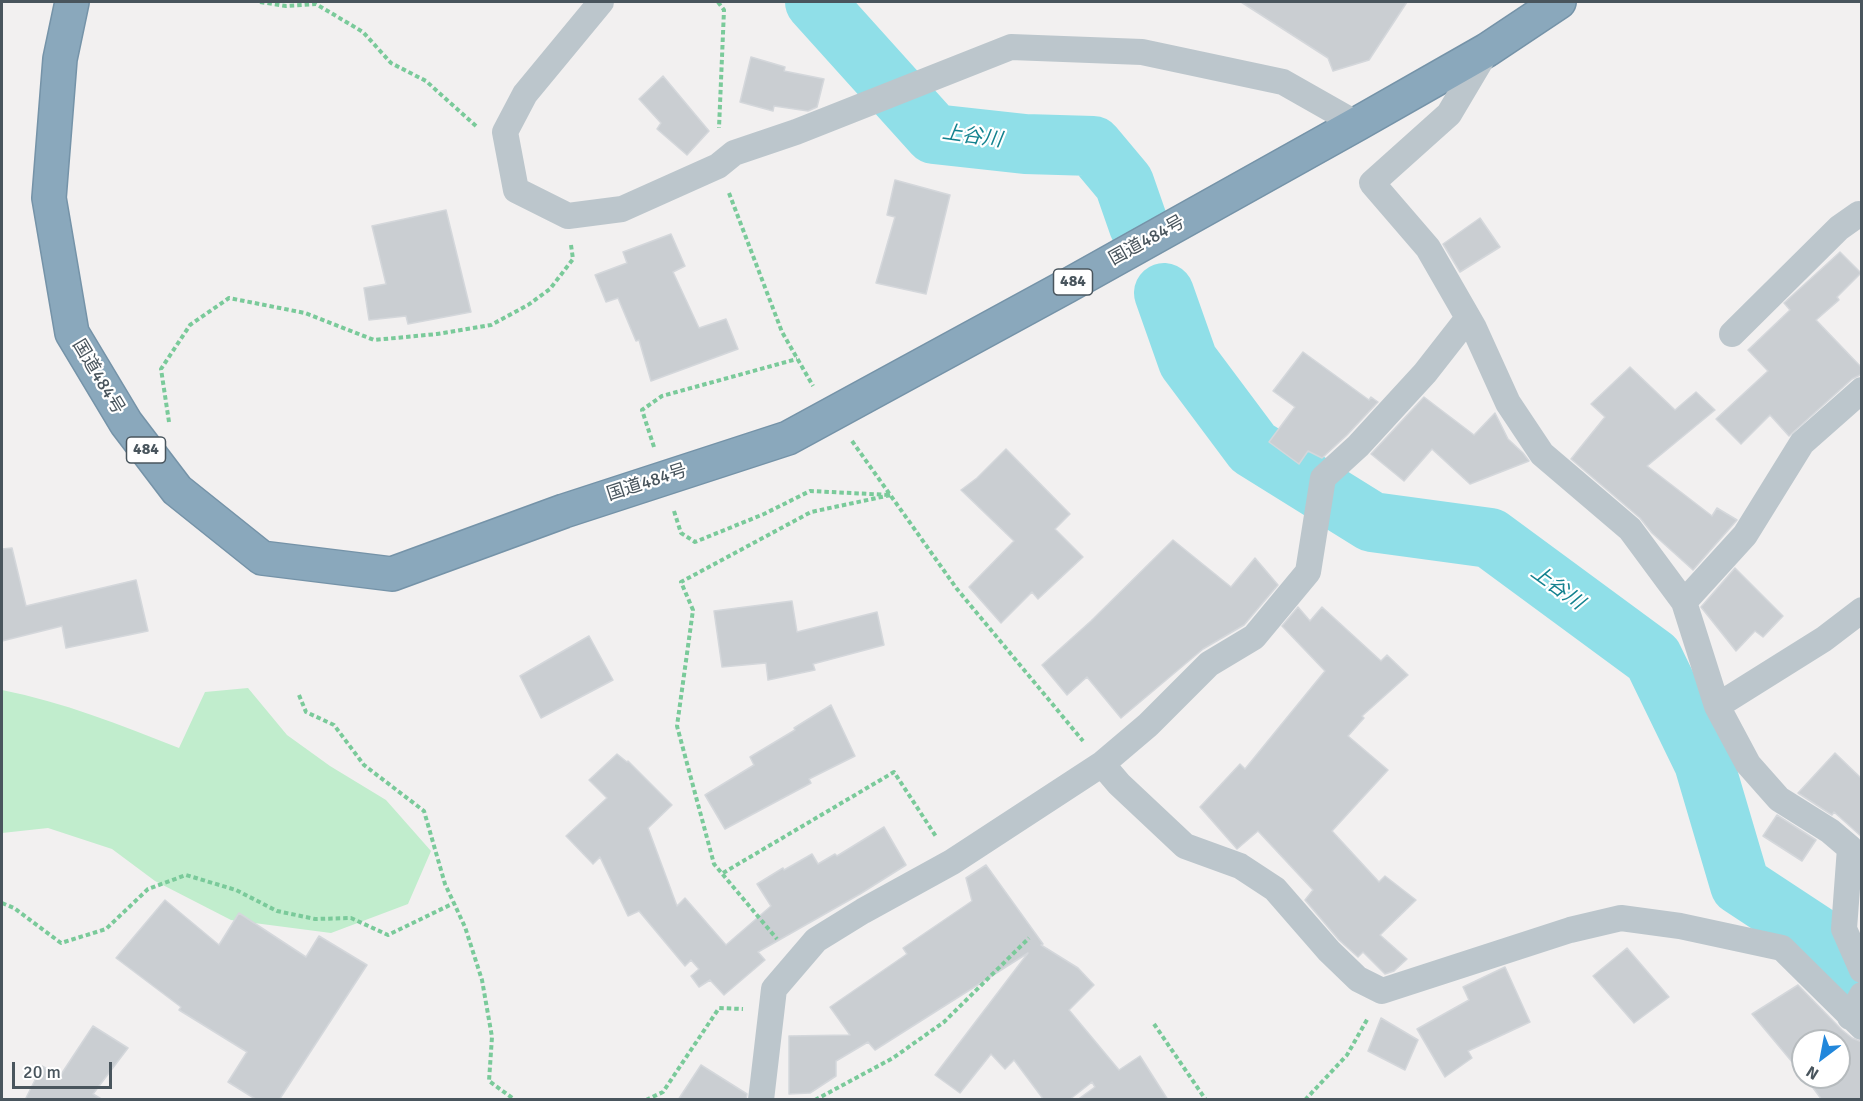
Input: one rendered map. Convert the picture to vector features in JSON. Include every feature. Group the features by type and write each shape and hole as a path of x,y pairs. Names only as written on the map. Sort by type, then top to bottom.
{"highway":[{"name":"国道484号","path":"72,2 60,59 49,198 72,333 126,423 177,490 262,558 392,574 564,511 788,438 1357,124 1487,50 1559,2"}],"street":[{"path":"601,2 525,94 505,132 516,190 568,216 622,209 718,166 734,153 795,132 1011,47 1142,52 1283,82 1357,124"},
{"path":"1487,50 1449,114 1372,183 1428,248 1468,318 1508,403 1542,454 1630,529 1684,602 1717,706 1748,764 1779,799 1830,831 1850,848 1844,929 1862,970"},
{"path":"1732,334 1839,228 1859,214 1862,215"},
{"path":"761,1100 774,989 816,940 952,862 1102,764 1148,725 1209,664 1254,637 1308,572 1323,478 1358,446 1417,381 1468,318"},
{"path":"1684,602 1745,535 1802,443 1862,390"},
{"path":"1717,706 1824,639 1862,610"},
{"path":"1102,764 1119,784 1185,846 1240,866 1275,889 1329,951 1358,979 1383,991 1560,933 1621,918 1680,927 1782,948 1858,1013"}],"path":[{"path":"260,2 286,6 316,4 363,32 391,63 426,81 479,129"},
{"path":"170,431 161,369 190,325 229,298 305,313 374,340 437,334 491,325 528,305 550,289 573,259 568,216"},
{"path":"797,359 662,396 642,410 681,533 694,542 764,514 810,491 891,495 811,512 681,582 693,610 677,726 714,864 797,963"},
{"path":"300,695 306,712 334,725 363,765 424,810 445,884 465,927 482,980 492,1037 489,1081 515,1100"},
{"path":"723,873 894,772 952,862"},
{"path":"2,903 14,908 62,943 106,929 148,889 186,875 236,890 277,911 315,919 351,918 388,935 454,903"},
{"path":"815,1100 893,1059 944,1022 1029,939"},
{"path":"1305,1100 1347,1055 1383,991"},
{"path":"646,1100 663,1092 719,1008 772,1009"},
{"path":"1154,1024 1206,1100"}],"green space":[{"path":"248,688 287,735 330,766 386,800 431,851 408,904 331,933 231,920 155,881 112,849 48,828 2,833 2,690 70,708 179,748 205,692"}],"building":[{"path":"1241,2 1407,2 1369,60 1333,71 1328,58"},
{"path":"751,57 785,67 784,71 824,79 817,107 808,111 774,106 773,111 740,102"},
{"path":"663,76 709,131 687,155 657,129 661,123 639,99"},
{"path":"895,180 950,195 926,294 876,283 895,217 887,215"},
{"path":"446,210 471,312 408,324 406,316 369,320 364,288 386,284 372,226"},
{"path":"1480,218 1500,247 1460,272 1443,244"},
{"path":"671,234 685,266 673,272 699,328 726,319 738,349 651,381 639,340 636,341 618,298 606,302 595,275 627,263 623,252"},
{"path":"1840,252 1861,273 1837,297 1839,300 1816,320 1862,368 1862,374 1852,379 1789,436 1770,415 1741,444 1716,419 1768,371 1748,350 1790,310 1784,303"},
{"path":"1303,352 1369,400 1371,397 1378,402 1322,458 1308,451 1299,464 1269,442 1295,407 1273,391"},
{"path":"1630,367 1675,410 1696,392 1715,410 1647,466 1712,516 1717,508 1737,520 1693,570 1652,533 1640,518 1571,459 1605,417 1591,404"},
{"path":"1424,397 1474,435 1495,413 1508,439 1529,461 1470,484 1432,449 1404,481 1371,454"},
{"path":"1006,449 1070,514 1055,529 1083,557 1038,599 1032,592 1001,623 969,587 1014,541 961,490 977,478"},
{"path":"1173,540 1231,587 1255,558 1278,585 1244,625 1203,649 1121,718 1087,677 1067,695 1042,665 1091,621"},
{"path":"12,548 26,606 136,580 148,631 66,648 62,626 2,641 2,549"},
{"path":"1735,568 1783,616 1763,637 1755,631 1736,651 1701,607"},
{"path":"792,601 797,632 877,612 884,645 813,664 815,670 768,680 766,663 722,667 714,611"},
{"path":"1298,607 1310,621 1322,607 1381,661 1387,655 1408,675 1362,716 1364,718 1348,736 1388,770 1332,831 1379,882 1385,876 1416,900 1380,935 1407,959 1394,971 1385,974 1363,952 1358,957 1339,940 1305,900 1313,890 1258,831 1237,849 1200,807 1240,764 1245,769 1325,671 1282,626"},
{"path":"589,636 613,680 541,718 520,676"},
{"path":"831,705 855,756 809,779 811,783 725,829 705,795 754,765 750,757"},
{"path":"1835,753 1862,779 1862,837 1834,812 1832,815 1798,793"},
{"path":"617,754 628,761 672,805 648,828 677,906 685,898 726,945 771,906 757,884 812,854 818,864 835,854 837,856 884,827 906,865 758,952 765,960 724,995 710,980 699,987 691,976 699,969 691,960 685,966 639,911 628,916 600,857 593,864 566,836 607,798 589,780"},
{"path":"1777,815 1816,840 1802,861 1763,836"},
{"path":"986,865 1043,944 1041,945 1078,968 1094,985 1069,1010 1119,1070 1140,1056 1168,1100 1077,1100 1095,1087 1092,1082 1069,1100 1044,1100 1014,1060 1005,1069 991,1054 960,1093 935,1075 1028,953 875,1050 868,1042 836,1061 836,1076 810,1093 789,1094 789,1036 850,1035 830,1007 907,954 903,948 972,901 966,878"},
{"path":"165,900 219,945 239,913 306,957 319,936 367,965 279,1100 257,1100 228,1082 247,1052 179,1010 181,1007 116,958"},
{"path":"1627,948 1669,997 1634,1023 1593,976"},
{"path":"1505,967 1530,1022 1468,1051 1472,1058 1445,1077 1417,1029 1469,1000 1463,987"},
{"path":"1798,985 1841,1029 1791,1029 1791,1061 1752,1014"},
{"path":"1381,1018 1418,1040 1405,1070 1368,1051"},
{"path":"93,1026 128,1048 93,1094 103,1100 25,1100 42,1066 60,1076"},
{"path":"1851,1037 1862,1042 1862,1100 1822,1100 1814,1089 1851,1089"},
{"path":"701,1065 747,1094 746,1100 678,1100"}],"waterway":[{"name":"上谷川","path":"815,2 934,134 1025,144 1093,146 1124,183 1139,226"},
{"name":"上谷川","path":"1164,293 1188,361 1253,448 1372,522 1490,538 1653,658 1704,763 1740,885 1819,937 1862,988"}]}
